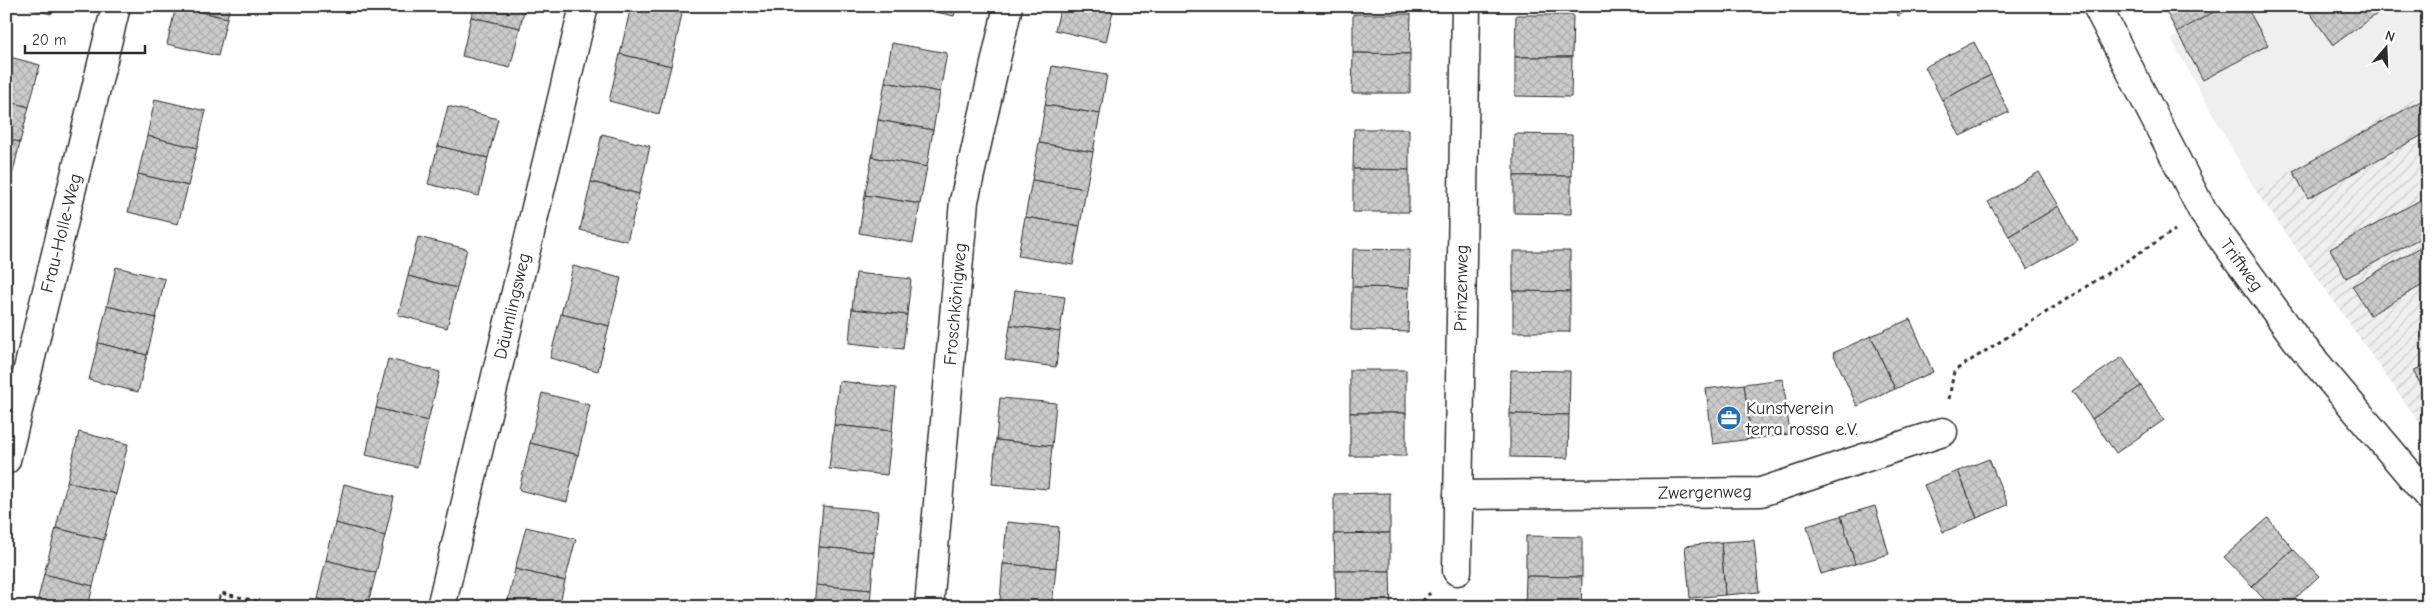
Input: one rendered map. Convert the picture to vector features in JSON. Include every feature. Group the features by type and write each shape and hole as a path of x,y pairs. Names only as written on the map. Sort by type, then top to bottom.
{"street":[{"name":"Frau-Holle-Weg","path":"6,460 116,6"},
{"name":"Däumlingsweg","path":"441,607 584,6"},
{"name":"Froschkönigweg","path":"929,607 964,201 1008,6"},
{"name":"Prinzenweg","path":"1457,570 1466,6"},
{"name":"Triftweg","path":"2097,6 2203,212 2296,339 2428,496"},
{"name":"Zwergenweg","path":"1458,496 1761,492 1943,432"}],"path":[{"path":"1943,432 1954,371 2203,212"},
{"path":"217,607 221,593 283,607"}],"shaded area":[{"path":"2230,6 2428,6 2428,90 2256,191 2171,39"},
{"path":"2428,90 2428,435 2256,191"}],"building":[{"path":"19,6 53,6 51,14"},
{"path":"176,6 227,18 218,56 167,44"},
{"path":"178,6 230,6 227,18"},
{"path":"474,6 525,6 520,28 471,17"},
{"path":"631,6 646,6 682,14 671,66 620,54"},
{"path":"910,6 957,6 954,16"},
{"path":"1061,6 1114,6 1106,42 1055,30"},
{"path":"1893,6 1915,6 1898,16"},
{"path":"2163,6 2209,6 2213,14 2177,32"},
{"path":"2225,6 2246,6 2268,45 2203,80 2177,32"},
{"path":"2305,6 2388,6 2333,45"},
{"path":"1353,14 1411,14 1410,54 1353,53"},
{"path":"1516,15 1573,15 1572,57 1515,57"},
{"path":"471,17 520,28 510,68 462,56"},
{"path":"1974,42 1991,75 1942,100 1925,67"},
{"path":"892,43 947,53 940,92 885,82"},
{"path":"1353,53 1410,54 1410,93 1352,93"},
{"path":"620,54 671,66 659,114 609,101"},
{"path":"6,56 40,65 29,107 6,101"},
{"path":"1515,57 1572,57 1571,97 1515,96"},
{"path":"1052,66 1107,75 1100,114 1045,105"},
{"path":"1991,75 2009,112 1960,136 1942,100"},
{"path":"885,82 940,92 933,130 878,120"},
{"path":"2428,97 2428,132 2308,198 2293,171"},
{"path":"155,99 206,111 197,148 147,136"},
{"path":"6,101 29,107 20,142 6,139"},
{"path":"1045,105 1100,114 1093,152 1039,143"},
{"path":"448,106 498,119 488,158 438,146"},
{"path":"878,120 933,130 927,167 872,157"},
{"path":"1354,129 1409,129 1409,170 1353,169"},
{"path":"602,134 650,146 639,194 591,182"},
{"path":"1514,134 1572,135 1571,176 1514,176"},
{"path":"147,136 197,148 188,186 138,174"},
{"path":"6,139 20,142 11,181 6,179"},
{"path":"1039,143 1093,152 1086,189 1032,180"},
{"path":"438,146 488,158 479,196 428,184"},
{"path":"872,157 927,167 920,204 865,195"},
{"path":"1353,169 1409,170 1409,212 1353,212"},
{"path":"2039,172 2059,206 2009,236 1988,202"},
{"path":"138,174 188,186 178,224 128,212"},
{"path":"1514,176 1571,176 1571,214 1514,213"},
{"path":"1032,180 1086,189 1080,226 1025,217"},
{"path":"591,182 639,194 627,241 580,230"},
{"path":"865,195 920,204 913,243 859,233"},
{"path":"2428,196 2428,234 2346,278 2330,249"},
{"path":"2059,206 2078,240 2027,269 2009,236"},
{"path":"1025,217 1080,226 1073,265 1018,256"},
{"path":"418,237 467,249 457,288 408,276"},
{"path":"2428,243 2428,282 2370,315 2352,286"},
{"path":"1353,249 1410,250 1409,288 1352,287"},
{"path":"1513,251 1570,251 1570,292 1513,291"},
{"path":"573,266 621,278 609,326 561,314"},
{"path":"116,267 165,279 156,318 107,306"},
{"path":"856,273 911,279 907,315 852,309"},
{"path":"408,276 457,288 447,328 398,315"},
{"path":"1352,287 1409,288 1408,332 1351,330"},
{"path":"1015,290 1065,297 1060,332 1010,325"},
{"path":"1513,291 1570,292 1570,332 1513,332"},
{"path":"107,306 156,318 147,355 98,343"},
{"path":"852,309 907,315 903,349 849,343"},
{"path":"561,314 609,326 598,371 550,358"},
{"path":"1910,319 1933,372 1895,389 1871,336"},
{"path":"1010,325 1060,332 1056,367 1005,360"},
{"path":"1871,336 1895,389 1857,406 1833,353"},
{"path":"98,343 147,355 138,392 89,380"},
{"path":"2122,357 2141,386 2092,419 2072,391"},
{"path":"388,359 440,372 428,421 376,408"},
{"path":"2428,363 2428,397 2413,371"},
{"path":"1350,370 1406,370 1406,413 1350,413"},
{"path":"1511,370 1570,371 1569,415 1510,414"},
{"path":"1783,379 1790,434 1751,439 1744,384"},
{"path":"839,381 896,388 892,431 834,425"},
{"path":"1744,384 1751,439 1713,444 1706,389"},
{"path":"2141,386 2164,420 2116,453 2092,419"},
{"path":"542,393 590,405 578,455 530,443"},
{"path":"1000,398 1056,403 1052,446 996,440"},
{"path":"376,408 428,421 417,467 366,455"},
{"path":"1350,413 1406,413 1406,456 1350,456"},
{"path":"1510,414 1569,415 1568,458 1510,457"},
{"path":"834,425 892,431 887,475 829,469"},
{"path":"79,432 128,444 116,494 67,482"},
{"path":"996,440 1052,446 1048,489 992,484"},
{"path":"530,443 578,455 567,502 519,490"},
{"path":"1989,459 2008,505 1977,518 1958,471"},
{"path":"1958,471 1977,518 1943,532 1924,485"},
{"path":"67,482 116,494 104,540 56,528"},
{"path":"344,484 394,497 385,536 335,523"},
{"path":"1390,493 1390,533 1334,534 1334,494"},
{"path":"823,506 878,511 874,552 819,547"},
{"path":"1875,506 1889,554 1855,564 1841,516"},
{"path":"1841,516 1855,564 1821,574 1807,526"},
{"path":"2268,518 2293,549 2252,586 2224,557"},
{"path":"1007,522 1059,527 1056,568 1003,564"},
{"path":"335,523 385,536 376,573 326,560"},
{"path":"526,527 576,539 565,581 515,569"},
{"path":"56,528 104,540 93,586 44,574"},
{"path":"1390,533 1390,571 1335,571 1334,534"},
{"path":"1526,536 1582,537 1582,577 1526,576"},
{"path":"1754,540 1759,592 1725,595 1721,542"},
{"path":"1721,542 1725,595 1690,598 1685,546"},
{"path":"819,547 874,552 871,590 816,585"},
{"path":"2293,549 2319,576 2286,607 2271,607 2252,586"},
{"path":"326,560 376,573 367,607 352,607 317,599"},
{"path":"1003,564 1056,568 1052,606 1000,601"},
{"path":"515,569 565,581 559,607 507,605"},
{"path":"1335,571 1390,571 1391,607 1336,607"},
{"path":"44,574 93,586 88,607 36,607"},
{"path":"1526,576 1582,577 1581,607 1525,607"},
{"path":"816,585 871,590 870,607 814,607"},
{"path":"1000,601 1052,606 1052,607 999,607"}],"place":[{"name":"Kunstverein terra rossa e.V.","path":"1729,418"}]}
